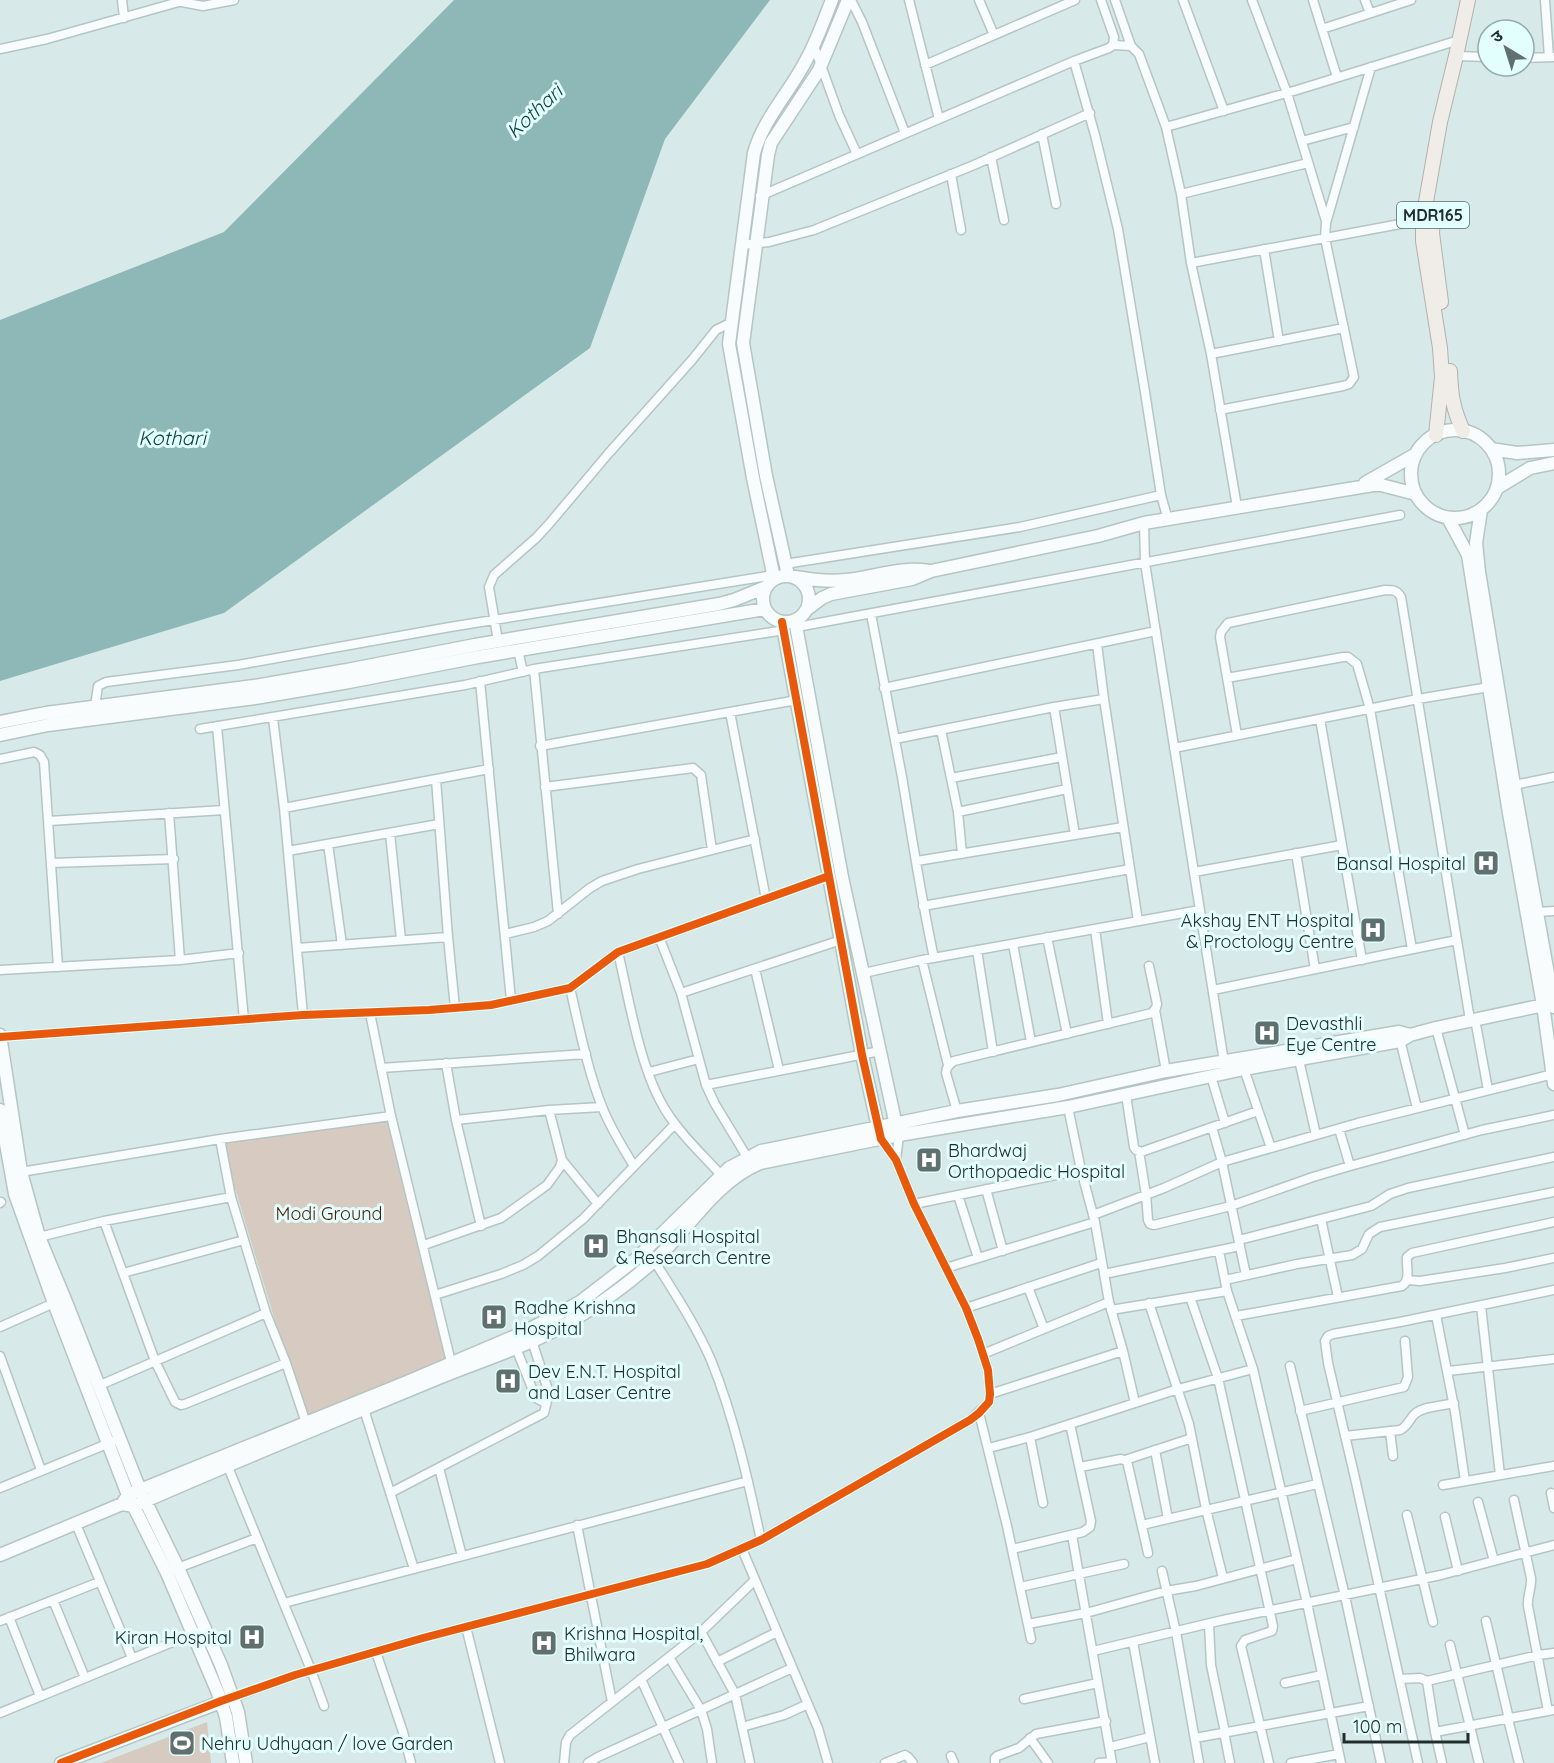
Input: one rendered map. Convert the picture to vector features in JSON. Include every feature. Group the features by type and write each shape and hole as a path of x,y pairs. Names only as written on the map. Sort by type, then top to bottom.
{"main road":[{"path":"790,624 772,617 765,609 762,598 771,580 729,346 754,153 758,138 804,66 832,0"},
{"path":"806,610 809,599 808,591 804,584 789,572 766,476 743,343 771,143 821,65 850,0"},
{"name":"MDR165","path":"1460,56 1459,40 1468,0"},
{"name":"MDR165","path":"1436,435 1442,377 1440,348 1423,241 1440,122 1476,0"},
{"name":"MDR165","path":"1428,218 1449,347 1451,396 1463,431"},
{"path":"1358,486 1416,454 1436,435 1449,431 1463,431 1482,439 1491,449 1499,468 1497,488 1491,500 1481,510 1468,516 1448,518 1429,510 1416,494 1411,474 1416,454"},
{"path":"1491,449 1517,453 1554,450"},
{"path":"1497,488 1530,468 1554,463"},
{"path":"790,624 822,598 831,594 912,579 931,571 1098,536 1144,524 1358,486 1381,485 1416,494"},
{"path":"1481,510 1476,543 1479,572 1550,1005 1553,1078"},
{"path":"1448,518 1468,555 1489,687 1550,1005"},
{"path":"0,735 48,725 255,698 518,650 659,620 740,598 789,572 826,581 847,580 914,568 931,571"},
{"path":"0,722 94,706 254,686 498,641 765,609"},
{"path":"790,624 797,700 862,1055 879,1133"},
{"path":"790,624 897,1129"},
{"path":"897,1129 1068,1107 1244,1069 1299,1060 1472,1020 1550,1005"},
{"path":"0,1036 7,1143 21,1172 39,1237 98,1386 134,1499 172,1570 199,1631 244,1739 246,1763"},
{"path":"453,1367 516,1348 588,1311 654,1260 718,1192 751,1167 957,1111 1058,1095 1166,1071 1403,1036"},
{"path":"0,1110 15,1194 54,1303 114,1441"},
{"path":"0,1555 453,1367 580,1302 647,1249 721,1175 747,1157 760,1151 879,1133"},
{"path":"61,1763 227,1699"},
{"path":"227,1699 226,1717 233,1763"}],"street":[{"path":"122,0 124,18"},
{"path":"0,49 47,39 184,1 203,6 234,0"},
{"path":"850,0 862,22 905,133"},
{"path":"909,0 939,119"},
{"path":"979,0 994,35"},
{"path":"925,65 1075,0"},
{"path":"1101,0 1114,37 1113,45"},
{"path":"1115,0 1131,46"},
{"path":"1183,0 1224,111"},
{"path":"1251,0 1287,93 1326,223"},
{"path":"1313,0 1337,77"},
{"path":"1365,0 1370,13"},
{"path":"1322,29 1411,0"},
{"path":"1536,58 1551,57 1545,0"},
{"path":"1166,127 1287,93 1459,40"},
{"path":"748,198 763,195 1113,45 1135,48 1142,60 1166,127 1181,194 1191,263 1211,354 1237,507"},
{"path":"814,46 839,115 857,154"},
{"path":"1460,56 1476,57"},
{"path":"1074,61 1090,113 1118,229 1161,495 1168,520"},
{"path":"1220,410 1349,384 1354,377 1325,238 1326,223 1371,67"},
{"path":"742,245 789,238 814,230 992,157 1090,113"},
{"path":"1302,141 1354,127"},
{"path":"1042,134 1056,204"},
{"path":"992,157 1004,220"},
{"path":"1181,194 1308,163"},
{"path":"951,174 960,230"},
{"path":"1191,263 1428,218"},
{"path":"1264,249 1280,341"},
{"path":"498,641 489,587 494,575 549,524 716,330 732,322"},
{"path":"1211,354 1344,328"},
{"path":"789,572 1020,527 1161,495"},
{"path":"200,729 273,718 790,624 871,614 1400,515"},
{"path":"1144,524 1145,563 1224,1062"},
{"path":"94,706 98,686 106,682 238,665 494,620 771,580"},
{"path":"1237,735 1220,637 1228,623 1386,590 1399,593 1457,940 1488,1090"},
{"path":"871,614 934,958"},
{"path":"884,688 1156,632"},
{"path":"1097,644 1138,921"},
{"path":"518,650 523,672"},
{"path":"1227,678 1348,657 1357,663 1370,709 1412,949"},
{"path":"534,669 558,914"},
{"path":"480,681 511,1000"},
{"path":"1174,748 1489,687"},
{"path":"895,739 1104,699"},
{"path":"540,746 797,700"},
{"path":"1054,707 1075,835"},
{"path":"730,712 766,899"},
{"path":"273,718 284,808 303,1015"},
{"path":"1320,719 1362,960"},
{"path":"217,726 244,1020"},
{"path":"941,730 958,812 962,854"},
{"path":"0,759 34,752 40,755 45,769 58,967"},
{"path":"951,778 1062,757"},
{"path":"545,787 693,768 701,775 712,850"},
{"path":"284,808 489,769"},
{"path":"1514,785 1554,777"},
{"path":"436,779 455,1008"},
{"path":"958,812 1067,789"},
{"path":"49,821 224,810"},
{"path":"169,813 180,960"},
{"path":"288,851 439,824"},
{"path":"916,861 1124,827"},
{"path":"390,833 400,940"},
{"path":"505,934 534,927 558,914 602,881 638,869 754,840"},
{"path":"328,844 342,945"},
{"path":"1194,872 1342,845"},
{"path":"1296,853 1315,969"},
{"path":"51,863 174,859"},
{"path":"923,906 1130,869"},
{"path":"0,1036 303,1015 491,1005 570,988 618,952 830,876"},
{"path":"864,973 922,960 1200,910"},
{"path":"1536,912 1554,911"},
{"path":"1095,929 1108,1024"},
{"path":"297,948 448,937"},
{"path":"659,937 681,993 706,1085 747,1157"},
{"path":"1047,938 1067,1034"},
{"path":"681,993 841,940"},
{"path":"1213,990 1457,940"},
{"path":"1013,944 1031,1042"},
{"path":"977,950 993,1052"},
{"path":"618,952 641,1048 661,1101 675,1124 721,1175"},
{"path":"0,970 180,960 239,953"},
{"path":"922,960 948,1065 946,1073 957,1111"},
{"path":"1149,966 1157,1004 1155,1010 1166,1071"},
{"path":"755,969 779,1070"},
{"path":"570,988 602,1107 634,1166"},
{"path":"948,1065 954,1061 1152,1013 1155,1010"},
{"path":"370,1013 391,1116 453,1367"},
{"path":"1436,1028 1465,1135"},
{"path":"1403,1036 1417,1108"},
{"path":"706,1085 880,1051"},
{"path":"381,1068 586,1054"},
{"path":"649,1071 699,1059"},
{"path":"1299,1060 1317,1135"},
{"path":"446,1063 456,1120 481,1226"},
{"path":"1244,1069 1271,1148"},
{"path":"1211,1076 1225,1123"},
{"path":"946,1269 1094,1219 1222,1162 1417,1108 1488,1090 1553,1078"},
{"path":"1125,1095 1134,1147 1139,1151 1145,1151 1258,1111"},
{"path":"456,1120 602,1107"},
{"path":"1068,1107 1094,1219 1110,1306 1135,1403"},
{"path":"549,1110 562,1160 598,1204"},
{"path":"1139,1151 1148,1220 1151,1224 1231,1206 1350,1166 1465,1135 1554,1115"},
{"path":"21,1172 220,1139 391,1116"},
{"path":"435,1294 524,1265 550,1248 583,1219 675,1124"},
{"path":"1212,1127 1222,1162 1246,1275"},
{"path":"896,1160 897,1129"},
{"path":"1339,1129 1350,1166"},
{"path":"227,1699 311,1670 707,1564 761,1540 979,1413 989,1402 990,1394 988,1370 983,1354 966,1308 914,1204 896,1160 879,1133"},
{"path":"220,1139 231,1197 266,1313 286,1363 307,1428"},
{"path":"1104,1274 1219,1251 1371,1206 1390,1194 1408,1188 1554,1157"},
{"path":"424,1245 492,1222 513,1211 547,1185 562,1160"},
{"path":"914,1204 1081,1170"},
{"path":"986,1189 1003,1251"},
{"path":"1225,1280 1358,1252 1362,1249 1369,1234 1380,1227 1554,1192"},
{"path":"958,1195 978,1258"},
{"path":"39,1237 104,1221 231,1197"},
{"path":"1321,1219 1338,1297"},
{"path":"104,1221 155,1361 177,1404 185,1404 286,1363"},
{"path":"1236,1316 1402,1286 1407,1280 1407,1257 1412,1253 1554,1222"},
{"path":"123,1273 244,1240"},
{"path":"647,1249 698,1334 724,1394 748,1481 761,1540"},
{"path":"1219,1251 1227,1291 1253,1369 1340,1758 1291,1763"},
{"path":"1407,1280 1420,1281 1554,1258"},
{"path":"966,1308 1101,1263"},
{"path":"1028,1287 1044,1329"},
{"path":"1418,1763 1325,1343 1328,1336 1554,1290"},
{"path":"983,1354 1044,1329 1110,1306 1149,1303 1227,1291"},
{"path":"1190,1297 1218,1378 1274,1626 1272,1631 1245,1641 1241,1646 1269,1763"},
{"path":"0,1328 54,1303"},
{"path":"1149,1303 1192,1438 1222,1578"},
{"path":"1481,1306 1500,1475"},
{"path":"98,1386 266,1313"},
{"path":"1436,1315 1454,1403 1465,1481"},
{"path":"390,1493 541,1415 546,1409 545,1403 549,1393 532,1341"},
{"path":"1300,1411 1404,1387 1408,1377 1405,1341"},
{"path":"516,1348 536,1398 545,1403"},
{"path":"990,1394 1123,1351"},
{"path":"0,1356 41,1470"},
{"path":"1448,1371 1554,1359"},
{"path":"1290,1366 1345,1596 1381,1763"},
{"path":"989,1448 1178,1389 1253,1369"},
{"path":"0,1388 10,1383"},
{"path":"1346,1436 1404,1428 1417,1412 1454,1403"},
{"path":"363,1405 414,1569"},
{"path":"979,1413 989,1448 1031,1639"},
{"path":"1012,1549 1087,1531 1091,1525 1070,1424"},
{"path":"1390,1431 1393,1456"},
{"path":"1030,1437 1043,1503"},
{"path":"1080,1467 1125,1460 1192,1438"},
{"path":"0,1488 114,1441"},
{"path":"1155,1450 1168,1519"},
{"path":"1125,1460 1148,1553"},
{"path":"226,1461 324,1706"},
{"path":"1443,1485 1554,1466"},
{"path":"439,1468 462,1556"},
{"path":"284,1604 748,1481"},
{"path":"1142,1525 1317,1484"},
{"path":"1551,1493 1554,1508"},
{"path":"1435,1732 1551,1711 1528,1605 1532,1581 1514,1500"},
{"path":"1478,1502 1494,1561"},
{"path":"1407,1515 1433,1622"},
{"path":"1445,1517 1458,1571"},
{"path":"76,1524 132,1658"},
{"path":"577,1525 612,1702"},
{"path":"1072,1535 1112,1762 1099,1763"},
{"path":"172,1570 257,1538"},
{"path":"1093,1651 1269,1610 1424,1579 1554,1545"},
{"path":"742,1549 821,1737 828,1763"},
{"path":"1028,1624 1086,1613 1297,1559"},
{"path":"1020,1587 1124,1564"},
{"path":"1162,1571 1176,1632 1199,1763"},
{"path":"564,1763 566,1742 570,1735 701,1632 755,1580"},
{"path":"0,1621 99,1582"},
{"path":"53,1600 85,1678"},
{"path":"9,1617 40,1696"},
{"path":"1486,1621 1520,1763"},
{"path":"1209,1624 1211,1665 1230,1763"},
{"path":"466,1627 500,1763"},
{"path":"0,1713 199,1631"},
{"path":"701,1632 735,1694 750,1763"},
{"path":"717,1662 777,1632"},
{"path":"1133,1642 1155,1763"},
{"path":"1450,1645 1479,1763"},
{"path":"376,1652 411,1763"},
{"path":"1400,1679 1420,1678 1427,1681 1554,1653"},
{"path":"669,1658 701,1710 707,1729 711,1763"},
{"path":"588,1763 792,1668"},
{"path":"1286,1683 1322,1675"},
{"path":"641,1679 679,1763"},
{"path":"1427,1681 1442,1763"},
{"path":"1024,1699 1098,1683"},
{"path":"742,1727 784,1715 807,1704"},
{"path":"1195,1738 1369,1706"},
{"path":"995,1763 997,1756 1019,1748 1030,1738 1041,1733 1106,1721"},
{"path":"1110,1747 1150,1737"},
{"path":"1030,1738 1048,1763"},
{"path":"885,1763 905,1755 913,1763"}],"green space":[{"name":"Modi Ground","path":"391,1116 451,1358 306,1423 220,1139"},
{"name":"Nehru Udhyaan / love Garden","path":"207,1722 211,1763 101,1763"}],"water":[{"name":"Kothari","path":"454,0 770,0 665,139 590,348 224,613 0,681 0,320 224,232"}],"cycle path":[{"path":"61,1763 295,1675 423,1638 707,1564 761,1540 970,1420 989,1402 988,1370 966,1308 914,1204 896,1160 881,1139 862,1055 782,622"},
{"path":"0,1037 303,1015 491,1005 570,988 618,952 829,876"}],"place":[{"name":"Bansal Hospital","path":"1486,863"},
{"name":"Akshay ENT Hospital & Proctology Centre","path":"1373,930"},
{"name":"Devasthli Eye Centre","path":"1267,1033"},
{"name":"Bhardwaj Orthopaedic Hospital","path":"929,1160"},
{"name":"Bhansali Hospital & Research Centre","path":"596,1246"},
{"name":"Radhe Krishna Hospital","path":"494,1317"},
{"name":"Dev E.N.T. Hospital and Laser Centre","path":"508,1381"},
{"name":"Kiran Hospital","path":"252,1637"},
{"name":"Krishna Hospital, Bhilwara","path":"544,1643"},
{"name":"Nehru Udhyaan / love Garden","path":"182,1743"}]}
